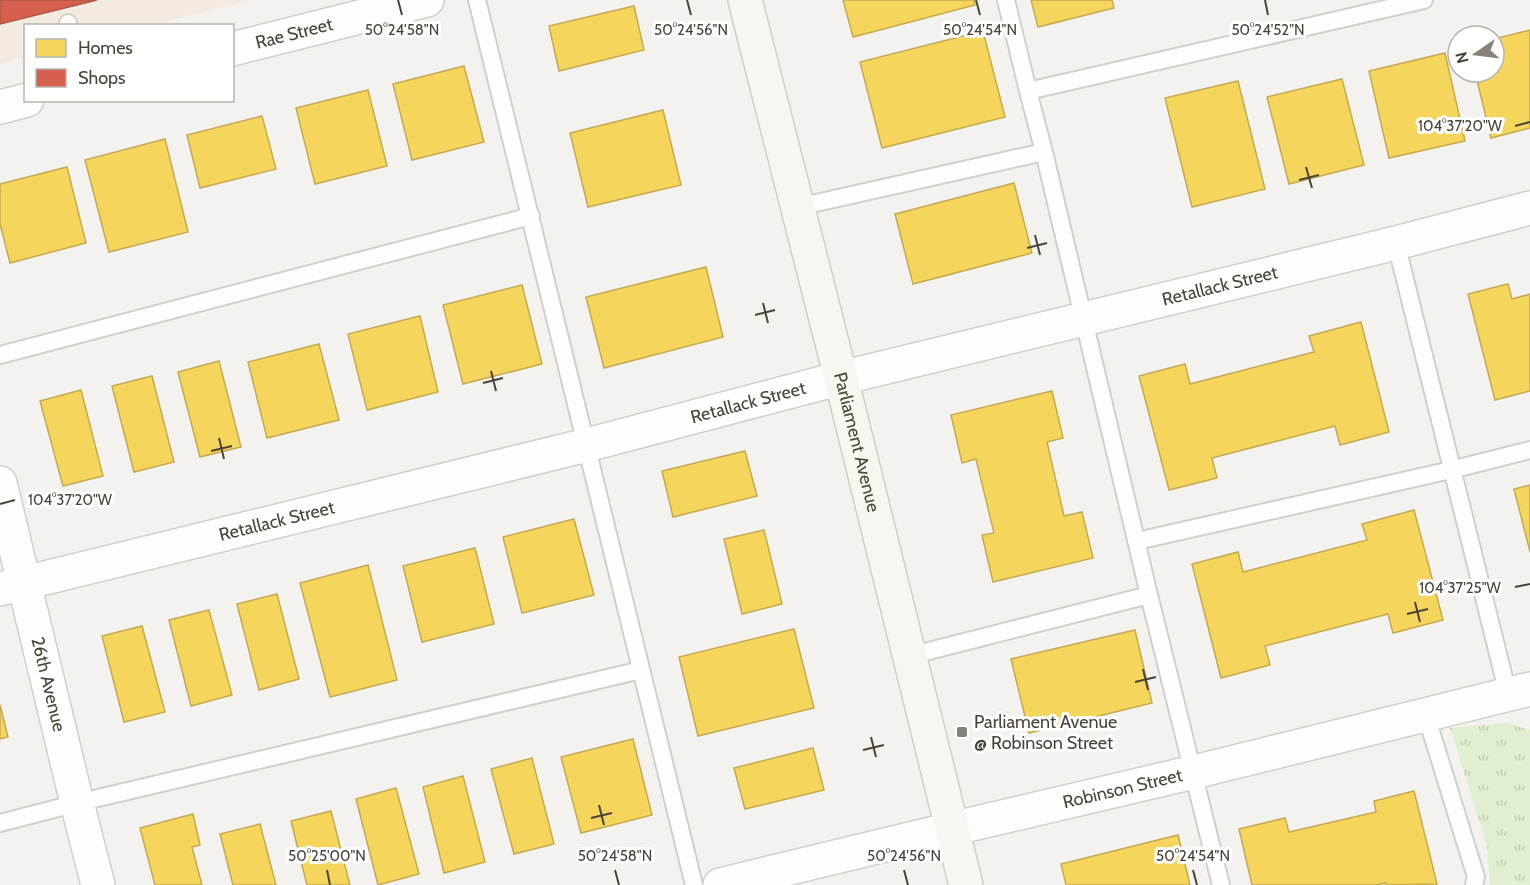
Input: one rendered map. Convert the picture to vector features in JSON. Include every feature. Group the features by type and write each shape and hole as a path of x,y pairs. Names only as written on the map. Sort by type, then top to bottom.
{"main road":[{"name":"Parliament Avenue","path":"745,0 966,885"}],"street":[{"name":"Rae Street","path":"234,48 427,0"},
{"path":"0,107 24,101"},
{"name":"Retallack Street","path":"12,586 587,445 841,378 1396,243 1530,208"},
{"name":"26th Avenue","path":"0,483 12,586 77,803 98,885"},
{"name":"Robinson Street","path":"720,885 1523,692"}],"lane":[{"path":"477,0 694,885"},
{"path":"1006,0 1221,885"},
{"path":"1028,91 1424,0"},
{"path":"798,207 1044,152"},
{"path":"0,355 531,216"},
{"path":"1396,243 1451,470 1523,692"},
{"path":"1137,541 1530,450"},
{"path":"909,656 1149,596"},
{"path":"0,823 641,670"},
{"path":"1426,715 1476,877 1474,885"}],"shaded area":[{"path":"0,0 253,0 156,24 24,24 24,57 0,64"}],"green space":[{"path":"1507,723 1530,730 1530,885 1490,885 1487,846 1450,728"}],"building: Homes":[{"path":"843,0 974,0 975,5 853,37"},
{"path":"1031,0 1112,0 1114,8 1038,27"},
{"path":"634,6 644,50 559,71 549,26"},
{"path":"1530,30 1530,128 1491,138 1478,84 1506,84 1506,36"},
{"path":"983,31 1005,117 882,148 860,62"},
{"path":"1445,53 1446,84 1452,84 1465,141 1389,158 1369,71"},
{"path":"464,66 484,142 412,160 393,84"},
{"path":"1342,79 1364,165 1289,184 1267,97"},
{"path":"1238,81 1265,189 1192,207 1165,98"},
{"path":"368,90 387,166 315,184 296,108"},
{"path":"663,110 681,185 588,207 570,133"},
{"path":"262,116 276,169 200,188 187,135"},
{"path":"165,139 188,232 109,252 85,160"},
{"path":"67,167 86,243 10,263 0,224 0,184"},
{"path":"1014,183 1032,253 913,284 895,214"},
{"path":"706,267 723,337 604,368 586,297"},
{"path":"1508,284 1512,299 1530,294 1530,391 1495,400 1468,294"},
{"path":"522,285 542,364 463,384 443,305"},
{"path":"420,316 438,392 367,410 348,334"},
{"path":"1361,322 1389,432 1340,445 1335,426 1212,458 1217,478 1169,490 1139,376 1185,364 1190,384 1314,352 1309,336"},
{"path":"319,344 339,420 267,438 248,362"},
{"path":"219,361 241,447 200,457 178,372"},
{"path":"152,376 174,462 134,472 112,386"},
{"path":"81,390 103,476 63,486 40,401"},
{"path":"1052,391 1063,438 1047,442 1064,516 1082,512 1093,558 993,582 982,535 994,533 976,459 962,463 951,415"},
{"path":"745,451 757,496 673,517 662,471"},
{"path":"1530,485 1530,552 1514,489"},
{"path":"1414,510 1443,620 1393,633 1388,614 1265,646 1270,665 1221,678 1192,564 1238,552 1243,572 1367,540 1362,524"},
{"path":"574,519 594,595 522,613 503,537"},
{"path":"764,530 782,604 742,614 724,539"},
{"path":"475,548 494,624 422,642 403,566"},
{"path":"368,565 397,680 330,697 300,583"},
{"path":"277,594 299,679 259,690 237,604"},
{"path":"209,610 232,695 191,706 169,620"},
{"path":"142,626 165,712 124,722 102,636"},
{"path":"794,629 814,708 698,736 679,657"},
{"path":"1135,630 1152,703 1029,733 1011,659"},
{"path":"0,705 8,737 0,739"},
{"path":"633,739 652,815 581,833 561,757"},
{"path":"813,748 824,790 745,809 734,768"},
{"path":"532,758 554,844 514,854 491,769"},
{"path":"463,776 485,862 444,873 423,787"},
{"path":"396,788 419,874 378,885 356,799"},
{"path":"1414,791 1437,884 1252,885 1239,829 1285,818 1289,832 1376,812 1374,801"},
{"path":"331,811 350,885 307,885 291,821"},
{"path":"193,814 200,845 192,847 202,885 155,885 140,828"},
{"path":"260,824 276,885 233,885 220,834"},
{"path":"1178,835 1190,885 1066,885 1061,864"}],"building: Shops":[{"path":"0,0 97,0 0,24"}],"place":[{"name":"Parliament Avenue @ Robinson Street","path":"962,732"}]}
